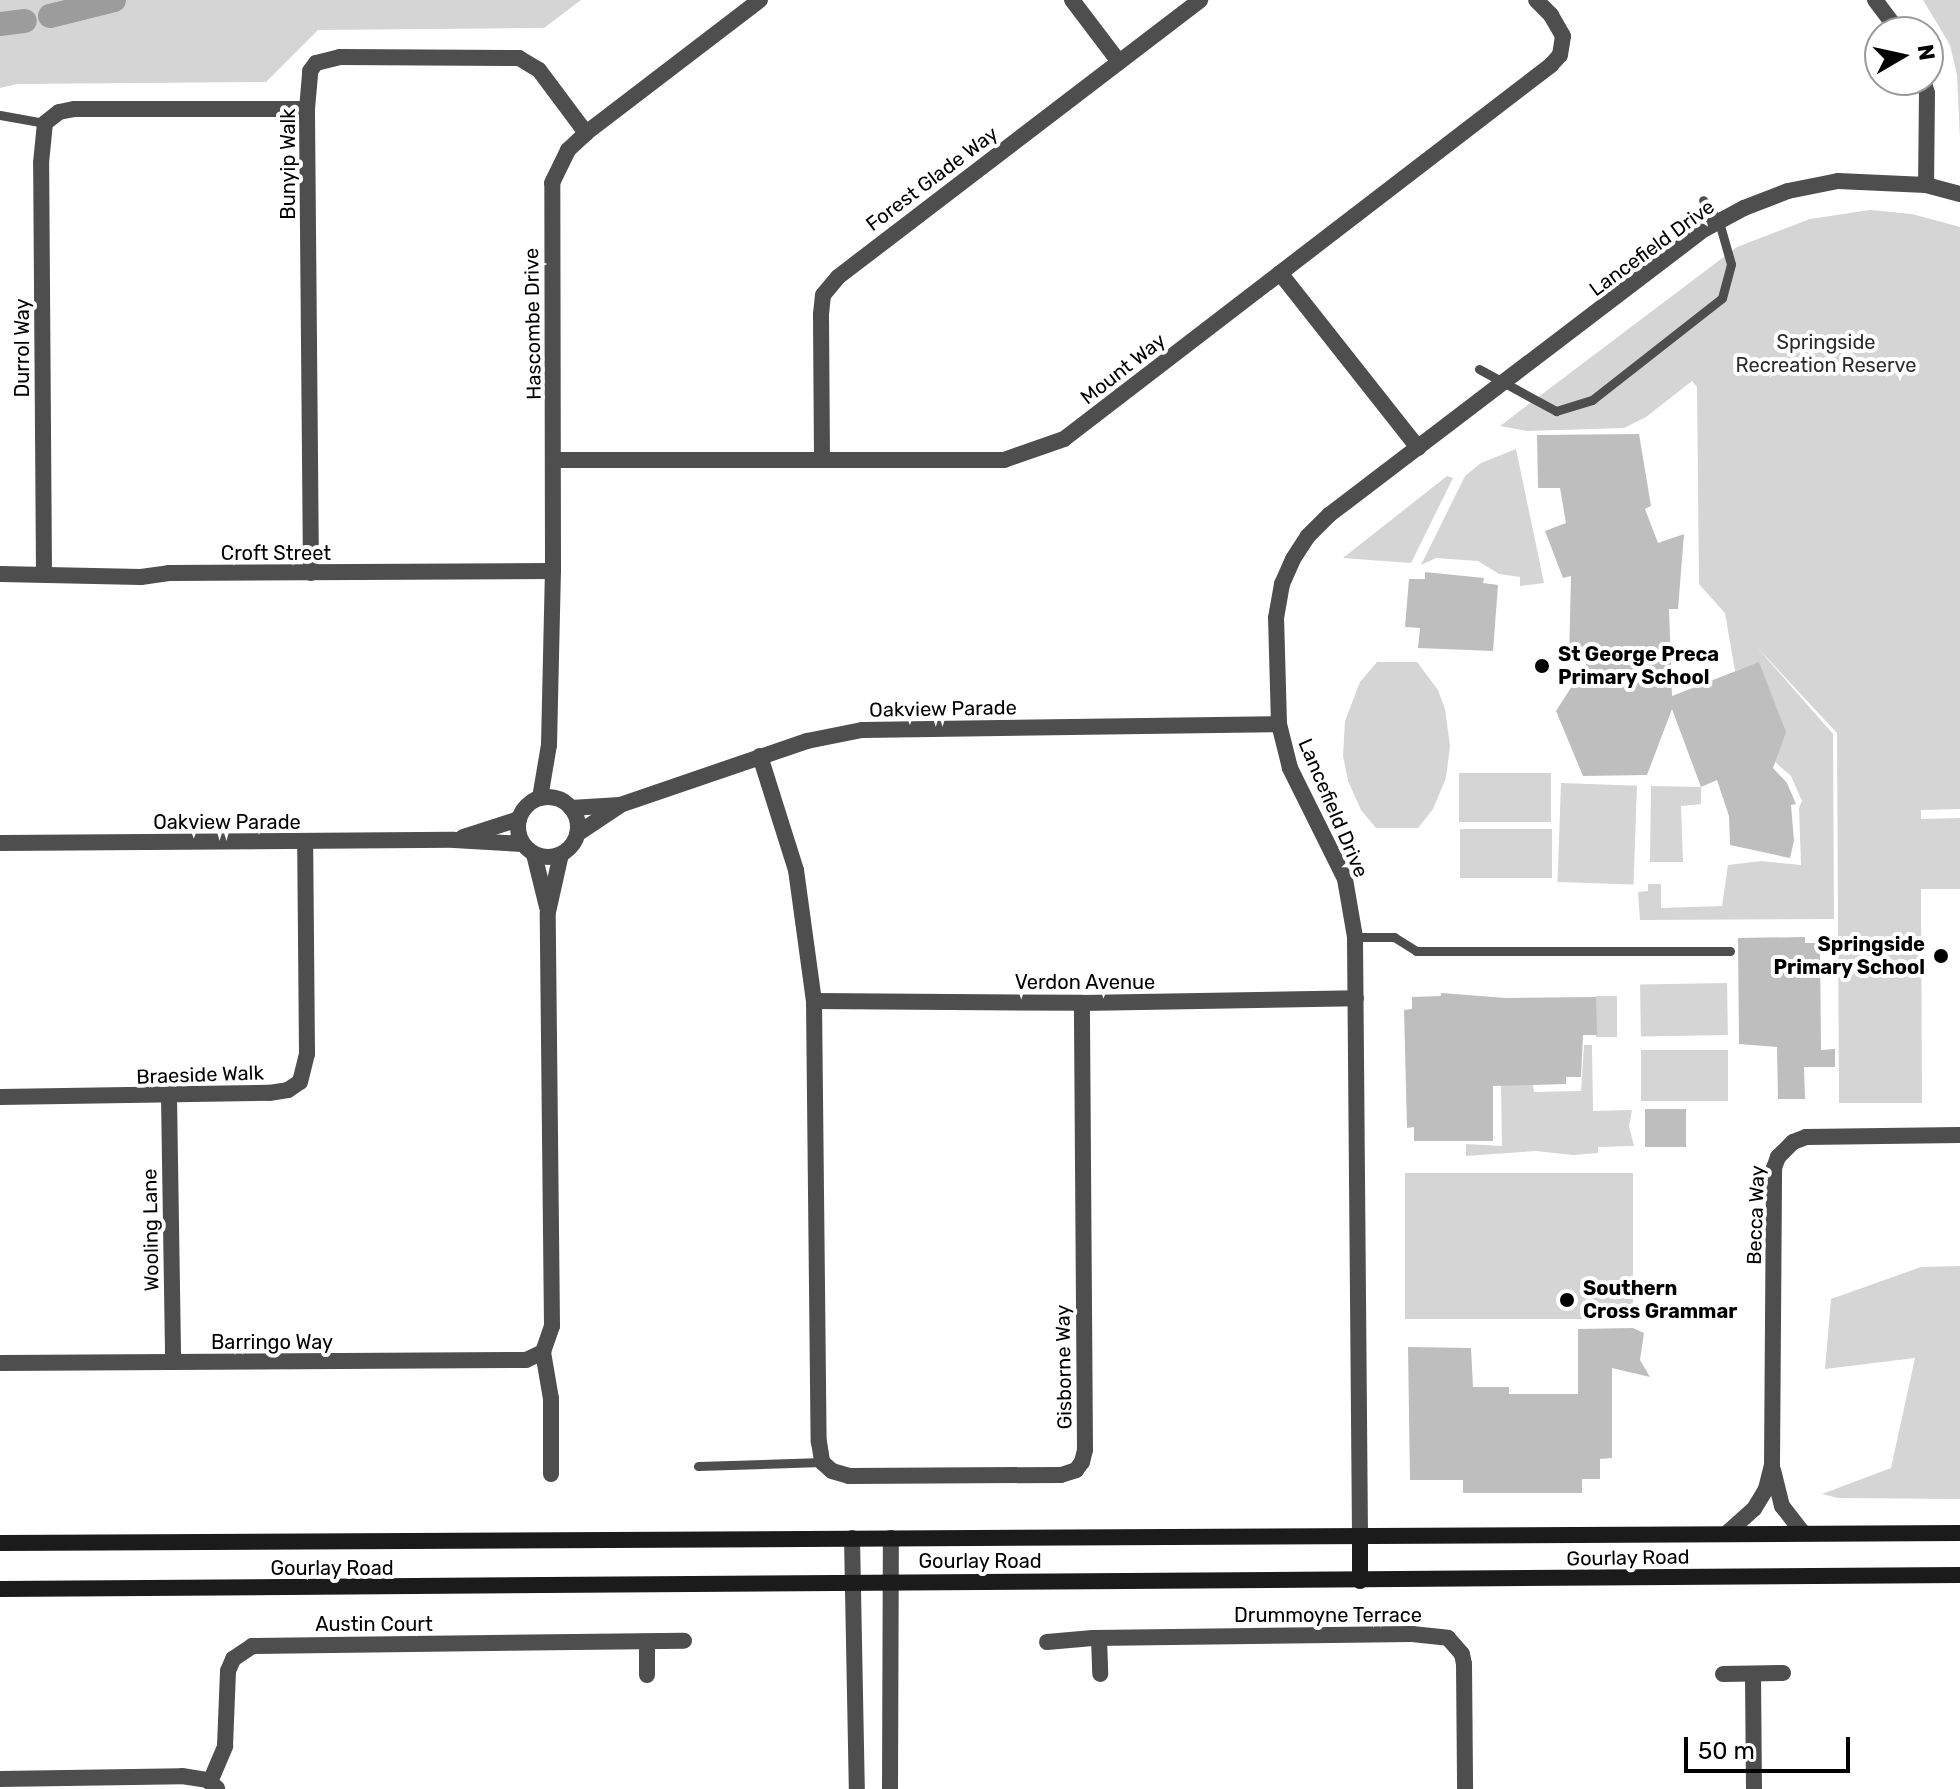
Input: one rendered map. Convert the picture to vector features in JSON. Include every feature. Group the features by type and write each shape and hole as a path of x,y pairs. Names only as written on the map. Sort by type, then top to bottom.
{"main road":[{"name":"Gourlay Road","path":"0,1543 1960,1533"},
{"path":"1360,1536 1360,1581"},
{"name":"Gourlay Road","path":"0,1589 1960,1575"}],"street":[{"name":"Hascombe Drive","path":"540,798 549,745 553,571 552,183 568,150 586,133 760,0"},
{"path":"1072,0 1119,62"},
{"name":"Forest Glade Way","path":"822,459 823,295 838,277 1200,0"},
{"name":"Mount Way","path":"554,460 1004,460 1064,439 1560,55 1564,45 1559,27 1536,0"},
{"name":"Bunyip Walk","path":"311,573 307,109 310,71 316,63 328,58 519,58 539,70 586,133"},
{"path":"1926,185 1927,96"},
{"path":"45,123 59,112 75,109 307,109"},
{"name":"Durrol Way","path":"44,574 41,163 45,123"},
{"name":"Lancefield Drive","path":"1360,1536 1355,937 1345,879 1290,768 1279,724 1276,618 1282,584 1293,559 1329,515 1719,222 1788,191 1838,181 1926,185 1960,194"},
{"path":"1280,273 1418,448"},
{"name":"Croft Street","path":"0,574 141,577 169,573 553,571"},
{"name":"Oakview Parade","path":"577,834 620,805 807,741 862,730 1279,724"},
{"name":"Hascombe Drive","path":"549,745 565,804"},
{"path":"760,756 796,870 814,1001 819,1442 822,1462"},
{"path":"548,912 519,819 527,805 540,798 565,804 578,825 577,834 561,854 548,912 552,1326 543,1352 551,1399 551,1474"},
{"name":"Oakview Parade","path":"565,804 620,805"},
{"name":"Oakview Parade","path":"454,840 519,819"},
{"name":"Oakview Parade","path":"0,843 454,840 528,849"},
{"name":"Braeside Walk","path":"0,1097 169,1097 269,1093 288,1090 300,1082 307,1054 305,842"},
{"path":"528,849 543,857 561,854"},
{"name":"Verdon Avenue","path":"814,1001 1082,1003 1356,998"},
{"name":"Gisborne Way","path":"822,1462 832,1471 864,1476 1061,1475 1076,1470 1082,1462 1085,1450 1082,1003"},
{"name":"Wooling Lane","path":"169,1097 173,1362"},
{"name":"Becca Way","path":"1726,1534 1754,1509 1766,1489 1772,1465 1774,1168 1778,1157 1793,1142 1806,1137 1960,1135"},
{"name":"Barringo Way","path":"0,1363 526,1360 543,1352"},
{"name":"Becca Way","path":"1772,1465 1782,1506 1803,1533"},
{"path":"852,1538 857,1789"},
{"path":"890,1789 891,1538"},
{"name":"Drummoyne Terrace","path":"1047,1642 1099,1638 1425,1633 1448,1638 1462,1654 1464,1664 1465,1789"},
{"path":"1099,1638 1100,1674"},
{"name":"Austin Court","path":"214,1786 225,1746 228,1671 233,1659 252,1646 684,1641"},
{"path":"647,1642 647,1675"},
{"path":"1723,1674 1783,1673"},
{"path":"1753,1675 1754,1789"},
{"path":"0,1779 182,1776 214,1786"}],"lane":[{"path":"0,115 45,123"},
{"path":"1479,369 1502,385 1556,411 1592,400 1722,298 1731,264 1719,222 1703,200"},
{"path":"1355,937 1394,937 1416,951 1730,951"},
{"name":"Gisborne Way","path":"698,1466 822,1462"}],"green space":[{"path":"0,0 581,0 544,28 318,30 266,82 17,84 0,88"},
{"path":"1923,0 1960,0 1960,139 1957,75 1950,45 1944,35 1944,16 1933,16"},
{"name":"Springside Recreation Reserve","path":"1870,210 1912,214 1960,227 1960,809 1921,810 1921,819 1960,818 1960,889 1921,889 1922,1103 1839,1103 1837,733 1756,646 1833,734 1834,919 1640,920 1638,892 1648,891 1648,884 1661,884 1661,908 1722,906 1728,865 1761,861 1801,865 1799,808 1802,801 1791,776 1775,762 1785,731 1759,663 1735,671 1725,613 1699,584 1697,387 1692,381 1646,417 1624,428 1527,431 1500,426 1737,247 1810,219"},
{"path":"1516,449 1544,583 1520,586 1520,577 1499,574 1478,561 1436,558 1421,565 1465,476 1481,463"},
{"path":"1447,476 1453,478 1411,563 1343,558"},
{"path":"1377,662 1417,662 1438,690 1445,709 1450,746 1446,778 1433,809 1418,828 1376,828 1361,810 1348,781 1343,756 1345,721 1360,682"},
{"path":"1459,773 1551,773 1551,822 1459,822"},
{"path":"1561,783 1637,786 1633,885 1558,882"},
{"path":"1651,786 1701,787 1701,804 1681,806 1683,862 1650,862"},
{"path":"1460,829 1552,829 1552,878 1460,878"},
{"path":"1727,983 1728,1035 1641,1037 1640,985"},
{"path":"1596,996 1617,996 1617,1037 1596,1037"},
{"path":"1584,1045 1592,1045 1593,1111 1632,1110 1629,1126 1634,1146 1598,1147 1598,1153 1573,1155 1536,1151 1466,1156 1466,1144 1502,1146 1501,1085 1533,1085 1534,1092 1581,1091"},
{"path":"1641,1050 1728,1050 1728,1101 1641,1101"},
{"path":"1405,1173 1633,1173 1633,1319 1405,1319"},
{"path":"1960,1266 1960,1499 1838,1498 1822,1494 1891,1468 1915,1358 1825,1369 1831,1299 1921,1267"}],"building":[{"path":"1639,434 1651,506 1645,509 1658,543 1684,534 1678,609 1669,609 1672,696 1759,662 1786,732 1773,768 1787,783 1796,804 1791,805 1794,841 1790,858 1730,845 1729,816 1717,780 1701,787 1672,709 1647,775 1583,776 1556,711 1588,661 1569,660 1571,576 1563,578 1545,531 1566,523 1560,488 1538,488 1537,435"},
{"path":"1425,572 1484,578 1483,583 1498,585 1493,651 1418,648 1420,628 1405,627 1409,579 1425,579"},
{"path":"1805,937 1805,943 1820,943 1821,1050 1835,1049 1835,1067 1804,1067 1805,1099 1778,1099 1777,1047 1739,1044 1738,938"},
{"path":"1441,993 1506,998 1596,997 1597,1035 1583,1035 1581,1077 1566,1077 1566,1084 1493,1086 1493,1141 1414,1141 1414,1127 1407,1128 1404,1010 1412,1009 1412,997 1441,996"},
{"path":"1645,1109 1686,1109 1686,1147 1645,1147"},
{"path":"1633,1328 1644,1333 1640,1360 1650,1377 1612,1368 1612,1458 1600,1459 1600,1479 1582,1479 1582,1493 1463,1493 1463,1480 1410,1480 1408,1347 1471,1348 1473,1387 1509,1387 1509,1394 1578,1394 1578,1329"}],"waterway":[{"path":"50,16 114,0"},
{"path":"0,24 25,21"}],"place":[{"name":"St George Preca Primary School","path":"1542,666"},
{"name":"Springside Primary School","path":"1941,956"},
{"name":"Southern Cross Grammar","path":"1567,1300"}]}
